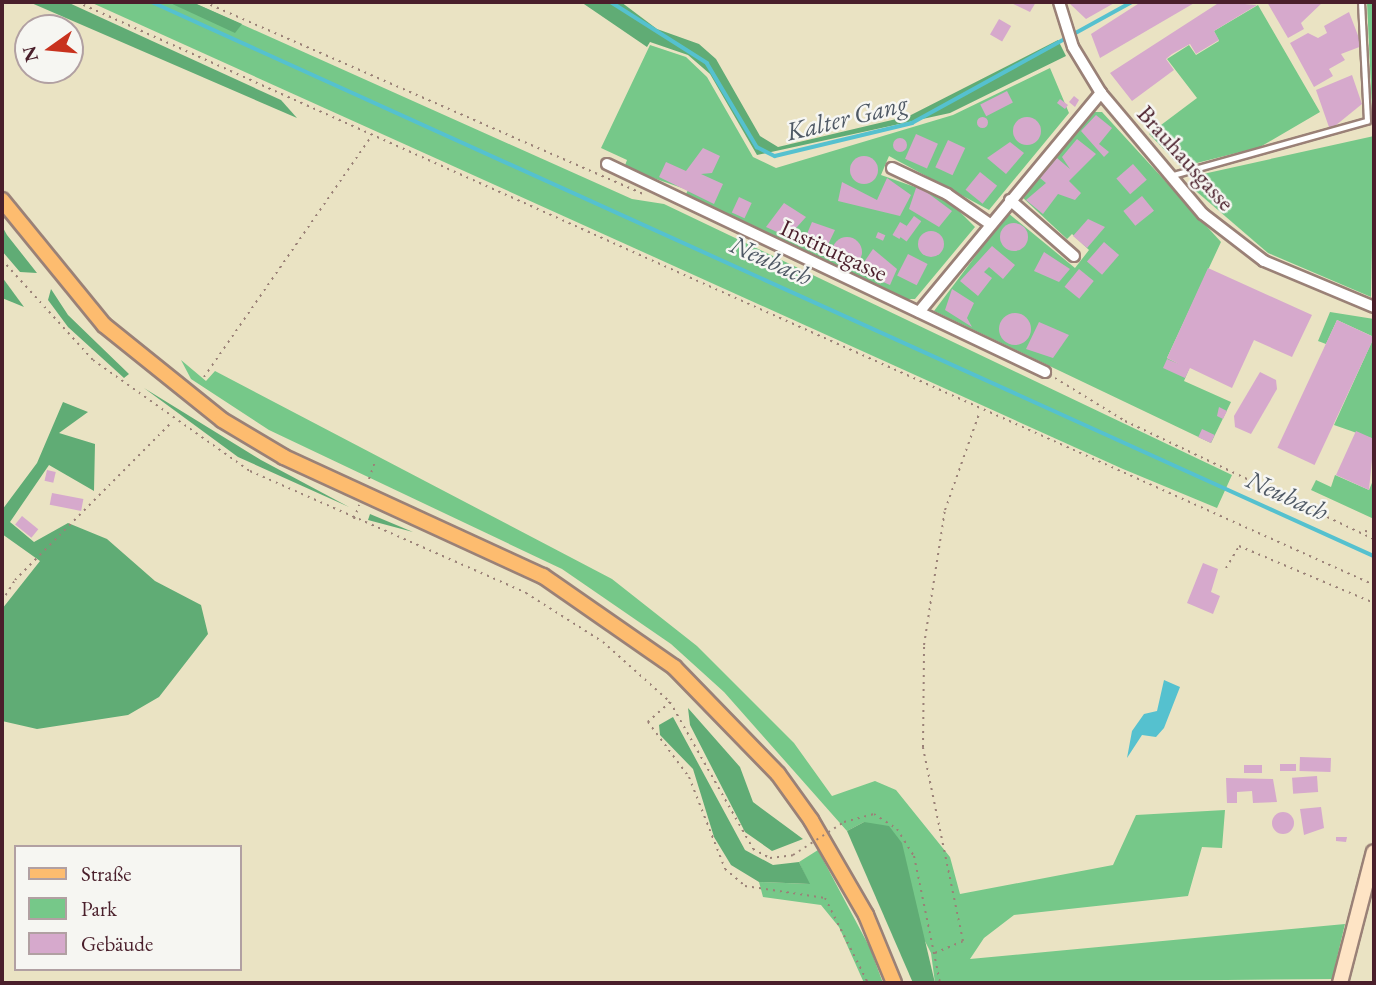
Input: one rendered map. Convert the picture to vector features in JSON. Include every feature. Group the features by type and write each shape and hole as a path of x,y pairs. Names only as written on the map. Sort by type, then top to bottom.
{"main road":[{"path":"2,200 103,326 222,419 284,457 543,576 674,667 778,774 811,820 866,915 894,983"}],"street":[{"name":"Brauhausgasse","path":"1059,2 1073,47 1101,93 1203,214 1264,261 1374,307"},
{"path":"919,312 1101,93"},
{"name":"Institutgasse","path":"607,164 1045,372"},
{"path":"892,169 947,194 990,224"},
{"path":"1010,200 1074,256"},
{"path":"1340,983 1374,852"}],"lane":[{"path":"1170,175 1367,121 1362,2"}],"path":[{"path":"77,2 979,413 1374,585"},
{"path":"204,2 657,197"},
{"path":"204,377 371,137"},
{"path":"2,260 93,360 173,421 250,471 354,520 526,593 603,642 670,702 738,832 770,858 793,855 844,822 874,814 897,829 914,856 940,983"},
{"path":"1045,372 1125,421 1363,530 1374,538"},
{"path":"935,953 963,941 923,747 924,645 945,510 979,413"},
{"path":"2,601 15,580 173,421"},
{"path":"369,479 375,462"},
{"path":"354,520 359,505"},
{"path":"1363,530 1374,532"},
{"path":"1226,568 1239,546 1374,603"},
{"path":"670,702 648,722 690,777 725,869 745,886 825,898 868,983"}],"green space":[{"path":"29,2 67,2 281,100 297,118 84,26 84,14 57,14"},
{"path":"90,2 192,2 632,199 664,204 1232,475 1217,508 1123,469"},
{"path":"168,2 192,2 242,24 235,33"},
{"path":"581,2 621,2 657,29 699,44 716,59 760,136 778,147 909,116 1058,40 1066,56 950,113 757,155 710,74 688,55 650,42 647,47"},
{"path":"1367,2 1374,2 1374,131 1373,130"},
{"path":"1258,5 1320,112 1260,147 1181,167 1149,134 1197,98 1167,59 1189,45 1196,55 1219,41 1214,31"},
{"path":"650,45 686,57 707,77 753,157 776,168 953,115 1050,68 1069,113 989,210 889,156 881,175 946,198 975,227 915,299 906,299 684,198 688,190 624,168 627,160 601,148"},
{"path":"1092,112 1102,112 1221,242 1167,358 1189,369 1184,381 1231,402 1211,443 934,311 1008,213 1075,268 1089,250 1072,234 1067,239 1022,197"},
{"path":"1374,136 1371,297 1268,253 1190,186 1194,176"},
{"path":"2,226 37,273 20,272 2,251"},
{"path":"2,277 24,307 2,298"},
{"path":"51,289 68,315 129,374 124,378 68,327 48,300"},
{"path":"1330,312 1374,319 1374,337 1337,320 1326,344 1318,341"},
{"path":"1374,337 1374,439 1334,425"},
{"path":"181,360 206,381 215,371 612,579 697,646 794,743 832,796 875,781 896,790 950,857 960,894 1113,865 1136,815 1225,810 1222,848 1202,847 1188,896 1014,915 984,938 970,959 1345,924 1332,979 935,983 931,953 864,822 847,831 724,692 671,644 562,569 269,430 191,379"},
{"path":"144,388 261,460 349,507 238,457"},
{"path":"63,402 88,412 59,433 95,444 94,491 49,465 10,522 34,542 68,523 107,539 155,581 201,605 208,634 159,697 128,715 37,729 2,721 2,609 40,561 2,534 2,510 37,463"},
{"path":"1335,475 1369,490 1374,478 1374,519 1311,490 1316,480 1331,487"},
{"path":"370,514 413,532 368,520"},
{"path":"688,708 740,767 753,802 803,839 772,851 745,832 690,725"},
{"path":"673,717 745,850 773,865 799,862 810,884 759,882 731,865 714,837 693,769 660,735 659,725"},
{"path":"864,822 889,826 902,843 935,983 913,983 847,831"},
{"path":"818,850 870,948 883,983 864,983 839,927 821,905 763,897 759,882 809,884 799,862"}],"water":[{"path":"1164,680 1180,687 1164,728 1156,737 1142,735 1127,758 1132,731 1144,714 1157,711"}],"building":[{"path":"1009,2 1036,2 1030,12"},
{"path":"1068,2 1116,2 1086,19"},
{"path":"1141,2 1196,2 1100,58 1091,34"},
{"path":"1220,2 1257,5 1214,31 1219,40 1196,54 1190,44 1172,54 1166,59 1174,70 1132,101 1110,73"},
{"path":"1267,2 1323,2 1301,23 1304,29 1288,38"},
{"path":"1349,12 1362,46 1341,54 1345,60 1329,69 1333,76 1314,87 1290,43 1308,33 1318,38 1327,33 1324,26"},
{"path":"999,19 1011,26 1002,42 990,35"},
{"path":"1352,75 1362,104 1330,130 1316,90"},
{"path":"1007,91 1013,103 986,116 980,105"},
{"path":"1074,96 1079,100 1075,107 1069,102"},
{"path":"1060,99 1068,105 1065,109 1057,103"},
{"path":"1096,115 1112,128 1099,144 1109,152 1104,157 1081,131"},
{"path":"982,116 988,122 982,128 976,122"},
{"path":"1027,117 1037,121 1041,131 1037,141 1027,145 1017,141 1013,131 1017,121"},
{"path":"916,134 938,144 927,168 905,159"},
{"path":"900,138 905,140 905,150 900,152 895,150 893,145 895,140"},
{"path":"1077,139 1096,154 1069,181 1081,193 1075,200 1058,194 1043,214 1026,200 1046,183 1040,178 1057,158 1070,169 1062,157"},
{"path":"948,140 965,148 953,175 935,167"},
{"path":"1010,142 1024,153 1006,174 987,158"},
{"path":"703,148 720,156 712,173 701,174 723,184 714,204 659,177 666,162 686,171"},
{"path":"864,156 874,160 878,170 874,180 864,184 854,180 850,170 854,160"},
{"path":"1133,164 1147,180 1130,194 1116,178"},
{"path":"980,172 997,186 983,204 966,190"},
{"path":"887,178 911,195 900,216 838,201 842,182 877,200"},
{"path":"917,185 952,211 939,227 909,209"},
{"path":"1142,196 1154,211 1135,226 1123,211"},
{"path":"739,197 752,203 745,218 732,212"},
{"path":"784,203 806,217 788,237 766,227"},
{"path":"914,216 921,221 907,242 899,236"},
{"path":"1088,219 1105,227 1087,248 1073,236"},
{"path":"812,222 835,230 825,251 804,241"},
{"path":"900,222 907,226 899,239 892,235"},
{"path":"1014,223 1024,227 1028,237 1024,247 1014,251 1004,247 1000,237 1004,227"},
{"path":"931,231 940,235 944,244 940,253 931,257 922,253 918,244 922,235"},
{"path":"878,232 885,235 883,241 876,238"},
{"path":"847,237 853,238 861,246 861,258 853,266 847,267 841,266 833,258 832,252 833,246 841,238"},
{"path":"1104,242 1119,255 1102,275 1087,262"},
{"path":"992,246 1015,265 1003,279 989,267 984,272 992,278 978,296 960,281"},
{"path":"873,249 897,269 890,285 858,271"},
{"path":"1044,252 1070,269 1059,282 1034,271"},
{"path":"908,254 928,264 917,285 897,275"},
{"path":"1208,268 1312,315 1292,357 1254,340 1232,388 1190,368 1185,378 1163,368 1167,359 1179,364 1167,358"},
{"path":"1079,269 1094,281 1079,299 1065,287"},
{"path":"952,289 974,303 967,318 972,327 945,310"},
{"path":"1015,313 1026,318 1031,329 1026,340 1015,345 1004,340 999,329 1004,318"},
{"path":"1337,320 1374,338 1315,465 1277,448"},
{"path":"1039,322 1069,335 1053,358 1026,349"},
{"path":"1260,372 1276,380 1277,389 1251,434 1235,427 1234,416"},
{"path":"1219,407 1227,411 1223,419 1217,416"},
{"path":"1202,429 1215,435 1211,443 1198,437"},
{"path":"1356,431 1374,439 1369,490 1336,475"},
{"path":"47,470 56,472 53,483 45,481"},
{"path":"52,493 83,499 81,511 50,505"},
{"path":"22,516 38,529 31,538 15,525"},
{"path":"1203,563 1218,569 1211,592 1220,596 1213,614 1187,603"},
{"path":"1300,757 1331,758 1330,772 1300,771"},
{"path":"1280,764 1296,764 1296,771 1280,771"},
{"path":"1244,765 1262,765 1262,773 1244,773"},
{"path":"1317,776 1318,792 1293,794 1292,778"},
{"path":"1226,778 1273,779 1277,802 1253,803 1252,791 1237,792 1237,803 1227,803"},
{"path":"1321,807 1324,828 1304,835 1300,809"},
{"path":"1283,812 1291,815 1294,823 1291,831 1283,834 1275,831 1272,823 1275,815"},
{"path":"1336,837 1347,837 1346,842 1336,841"}],"waterway":[{"name":"Neubach","path":"152,2 1374,556"},
{"name":"Kalter Gang","path":"611,2 707,63 757,147 775,156 912,123 1132,2"}]}
